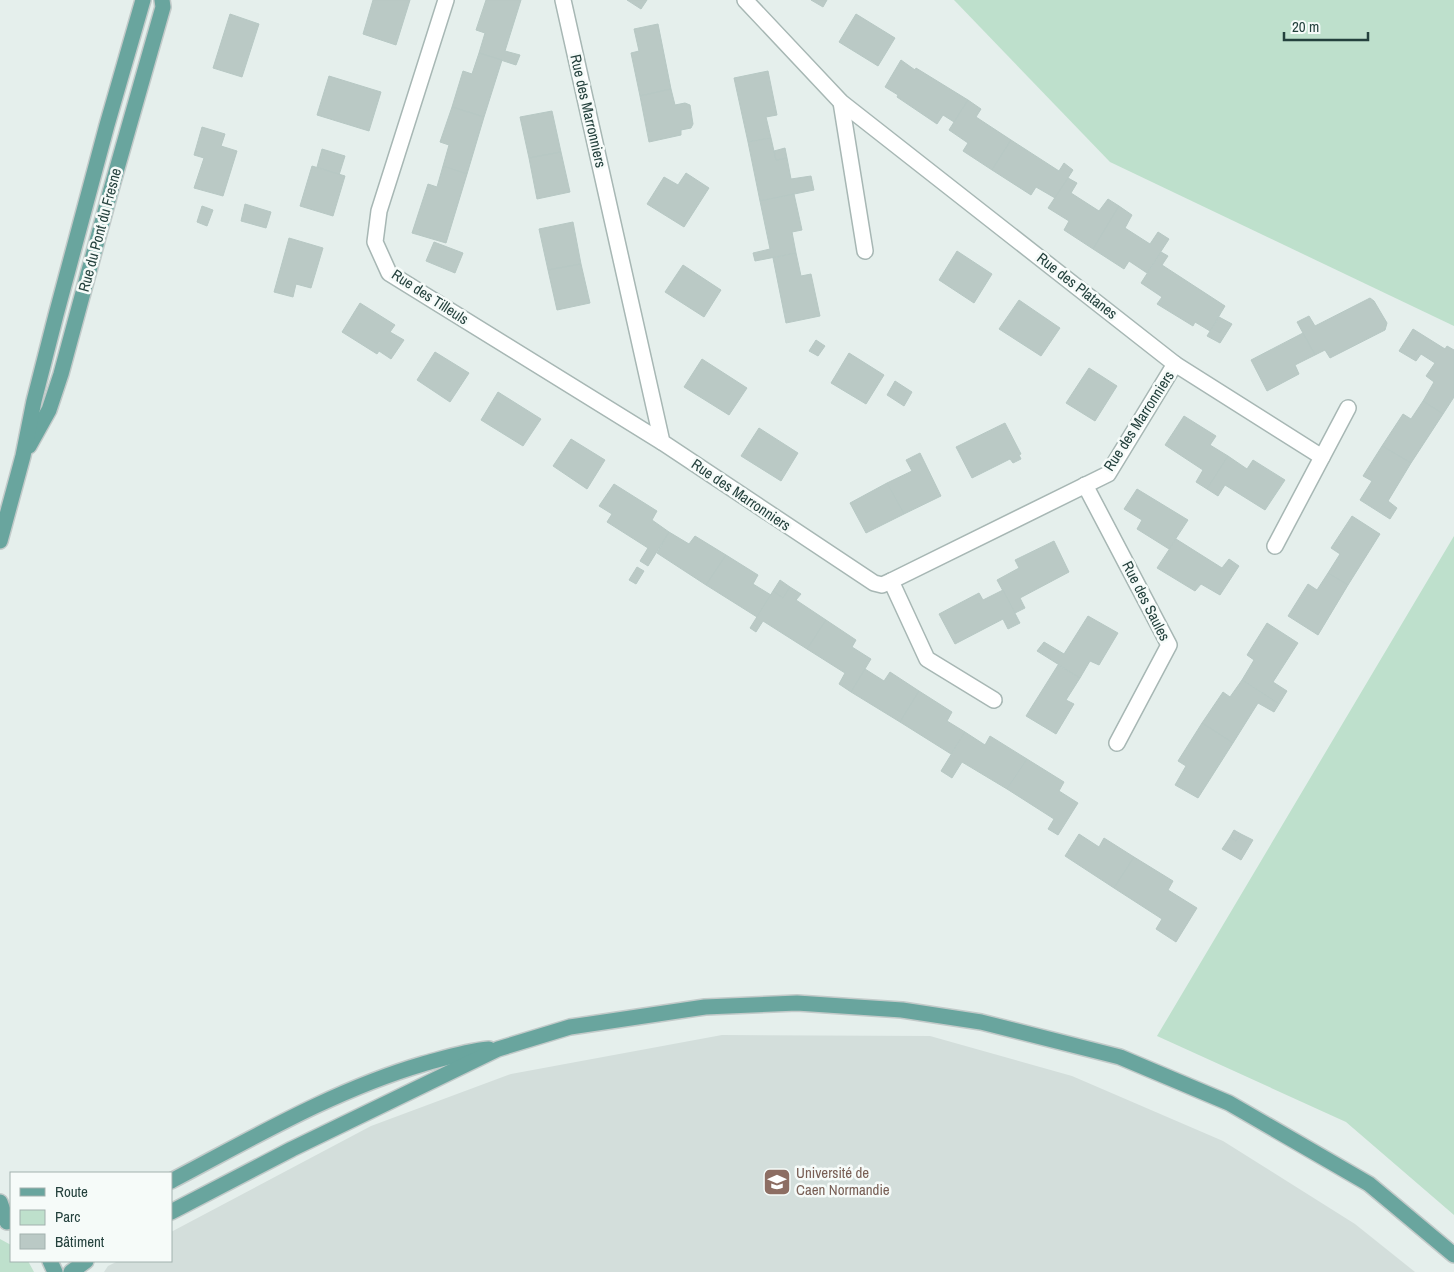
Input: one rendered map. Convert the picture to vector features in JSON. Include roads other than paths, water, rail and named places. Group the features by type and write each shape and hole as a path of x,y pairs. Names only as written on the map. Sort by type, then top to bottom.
{"main road":[{"name":"Rue du Pont du Fresne","path":"0,541 24,456 34,401 56,315 143,0"},
{"name":"Rue du Pont du Fresne","path":"24,456 50,410 61,374 115,174 163,7 162,0"},
{"path":"172,1211 292,1149 498,1049 570,1027 705,1007 797,1003 902,1010 981,1022 1120,1057 1229,1103 1369,1184 1454,1255"},
{"path":"172,1180 319,1104 397,1072 468,1051 498,1049"},
{"path":"0,1202 6,1222"},
{"path":"71,1272 85,1262"}],"street":[{"name":"Rue des Tilleuls","path":"446,0 379,211 376,242 389,273 662,442"},
{"name":"Rue des Marronniers","path":"563,0 662,442 874,584 882,585 891,581 1108,474 1176,364"},
{"name":"Rue des Platanes","path":"745,0 841,102 1176,364 1322,457"},
{"path":"841,102 865,251"},
{"path":"1275,546 1348,408"},
{"name":"Rue des Saules","path":"1085,485 1169,645 1117,743"},
{"path":"891,581 927,659 994,700"}],"place":[{"name":"Université de Caen Normandie","path":"777,1182"}]}
